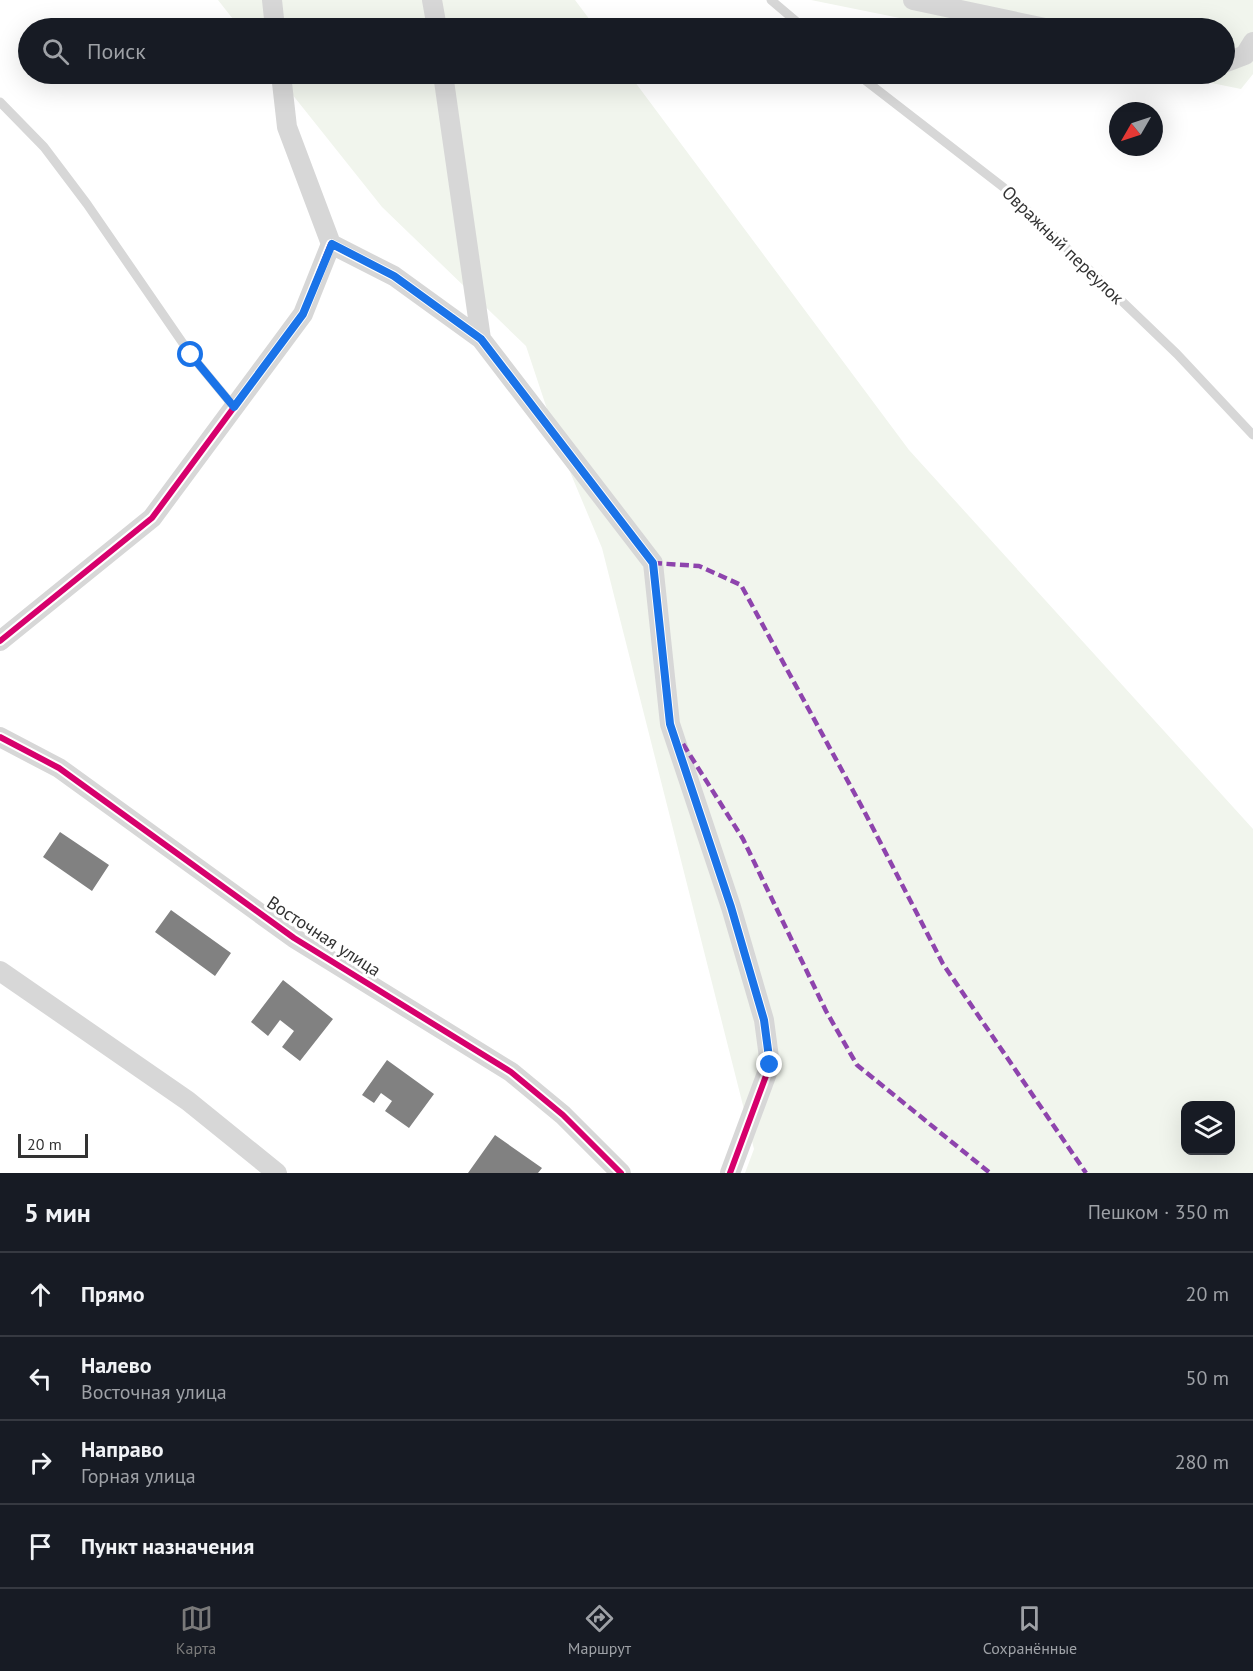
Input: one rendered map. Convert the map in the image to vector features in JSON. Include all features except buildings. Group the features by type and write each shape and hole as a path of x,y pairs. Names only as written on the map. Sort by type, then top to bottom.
{"street":[{"path":"272,0 274,18"},
{"path":"432,0 435,18"},
{"path":"913,0 998,18"},
{"path":"1235,58 1250,52"},
{"path":"282,84 288,127 332,244 394,276 481,339 653,563 670,724 731,907 764,1020 770,1065 730,1173"},
{"path":"444,84 481,339"},
{"path":"0,641 152,518 303,314 332,244"},
{"name":"Восточная улица","path":"0,737 59,768 294,938 512,1072 564,1115 621,1173"},
{"path":"0,971 188,1101 277,1173"}],"lane":[{"path":"771,0 792,18"},
{"name":"Овражный переулок","path":"870,84 1003,187 1177,354 1253,435"},
{"path":"0,102 44,147 87,204 191,355 234,407"}],"shaded area":[{"path":"218,0 575,0 588,18 232,18"},
{"path":"811,0 1253,0 1253,74 1241,89 1216,84 1235,84 1235,18 900,18"},
{"path":"284,84 636,84 909,450 1253,829 1253,1173 745,1173 754,1149 602,548 560,448 526,346 382,207"}],"marked path":[{"path":"653,563 699,566 741,585 863,809 943,964 1086,1173"},
{"path":"683,744 743,839 826,1011 857,1065 990,1173"}],"cycle path":[{"path":"0,641 152,518 303,314 331,244 394,276 481,339 653,563 670,724 731,907 764,1020 770,1065 730,1173"},
{"path":"0,737 59,768 294,938 511,1072 563,1115 621,1173"}],"route":[{"path":"191,355 234,407 303,314 332,244 394,276 481,339 653,563 670,724 731,907 764,1020 770,1065"}]}
